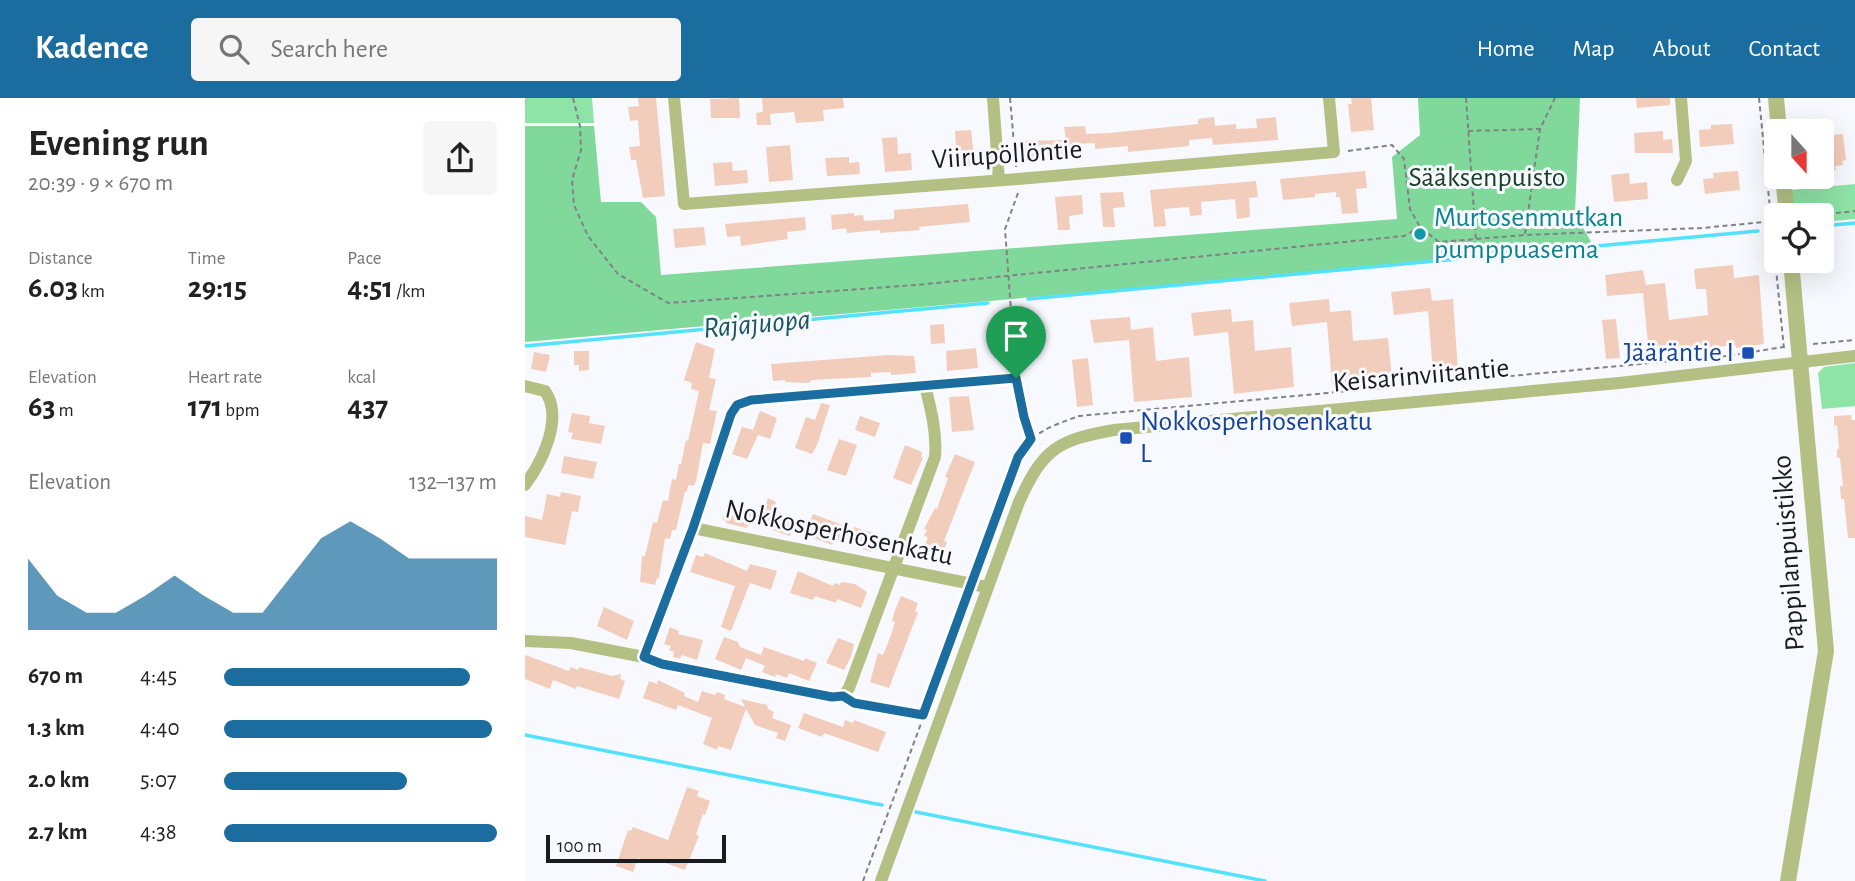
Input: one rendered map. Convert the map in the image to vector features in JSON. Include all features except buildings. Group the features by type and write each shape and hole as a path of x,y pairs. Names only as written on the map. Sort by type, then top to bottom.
{"street":[{"name":"Viirupöllöntie","path":"674,98 684,204 1018,180 1334,152"},
{"path":"993,98 999,180"},
{"path":"1329,98 1334,152"},
{"path":"1677,180 1686,161 1681,98"},
{"path":"1776,98 1778,119"},
{"name":"Pappilanpuistikko","path":"1789,881 1825,651 1792,354 1791,273"},
{"name":"Keisarinviitantie","path":"881,881 1019,502 1033,471 1058,447 1083,436 1114,430 1619,383 1792,354 1855,356"},
{"path":"525,386 545,391 552,401 550,434 540,466 525,485"},
{"path":"525,641 571,643 644,657 662,664 832,697 843,696 849,688 935,457 936,443 925,386 751,400 737,405 731,414 693,528"},
{"name":"Nokkosperhosenkatu","path":"644,657 693,528 987,587"}],"path":[{"path":"573,98 580,126 581,150 572,180 574,205 588,236 618,274 668,303 1009,276 1404,236 1420,227"},
{"path":"1010,98 1018,195 1005,229 1016,378 1031,439"},
{"path":"1466,98 1476,240"},
{"path":"1525,235 1541,129 1555,98"},
{"path":"1759,98 1776,203"},
{"path":"1468,131 1541,129"},
{"path":"1334,152 1392,145 1404,159 1410,209 1420,227 1439,242 1525,235 1702,228 1764,220"},
{"path":"1834,213 1855,211"},
{"path":"1784,273 1792,354"},
{"path":"863,881 1018,457 1031,439 1056,424 1079,416 1727,356 1792,354 1855,341"},
{"path":"925,386 1016,378"},
{"path":"843,696 854,703 923,715"}],"green space":[{"path":"525,98 592,98 594,123 525,123"},
{"name":"Sääksenpuisto","path":"1418,98 1580,98 1575,213 1596,251 1464,259 525,342 525,126 594,126 601,202 641,202 656,217 661,275 1397,219 1392,157 1420,135"},
{"path":"1855,184 1855,219 1834,221 1834,203 1793,203 1792,190 1834,189 1834,186"},
{"path":"1855,363 1855,406 1822,409 1818,373 1824,367"}],"waterway":[{"path":"1834,225 1855,223"},
{"path":"1028,299 1758,231"},
{"name":"Rajajuopa","path":"525,346 988,303"},
{"path":"525,735 882,805"},
{"path":"916,812 1265,881"}],"place":[{"name":"Murtosenmutkan pumppuasema","path":"1420,234"},
{"name":"Jääräntie I","path":"1748,353"},
{"name":"Nokkosperhosenkatu L","path":"1126,438"}],"route":[{"path":"1016,378 1031,439 1018,457 923,715 854,703 843,696 832,697 662,664 644,657 693,528 731,414 737,405 751,400 1016,378"}]}
